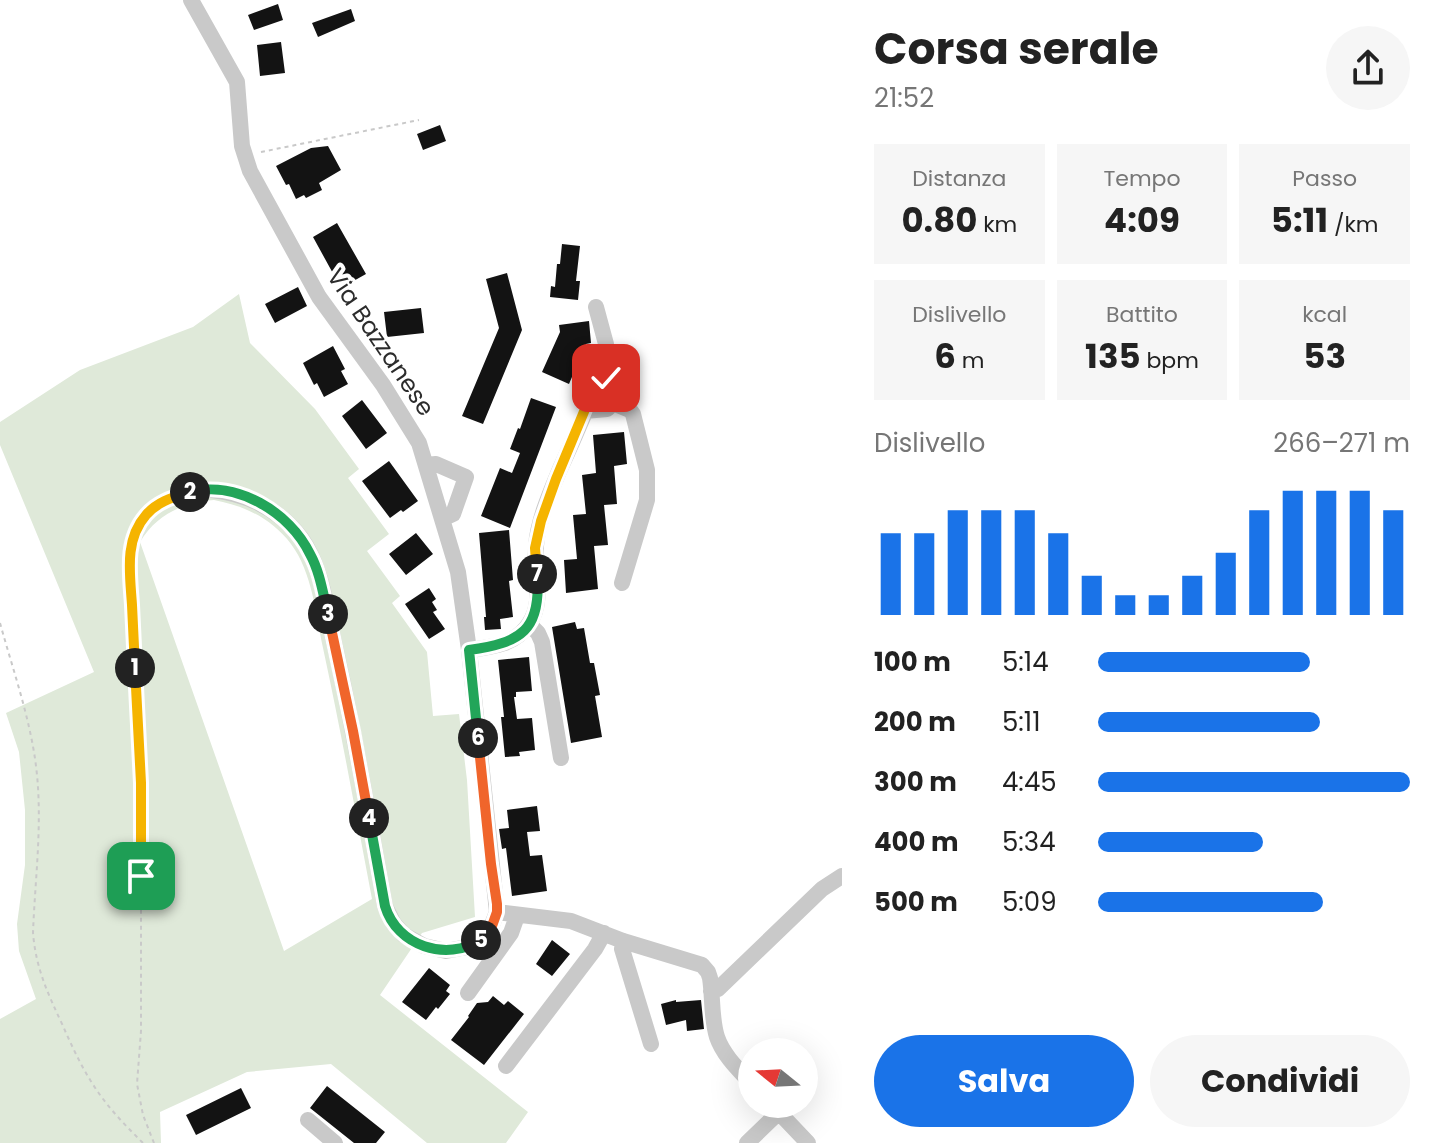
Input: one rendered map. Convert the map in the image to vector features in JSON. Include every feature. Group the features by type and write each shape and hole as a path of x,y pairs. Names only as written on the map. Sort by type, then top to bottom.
{"street":[{"name":"Via Bazzanese","path":"191,0 237,82 242,143 250,171 319,297 393,400 416,438 426,465 458,572 497,912"},
{"path":"469,650 499,646 518,636 529,624 537,603 535,553 539,529 556,479 605,361 606,344 596,307"},
{"path":"598,378 611,382 613,403"},
{"path":"585,411 607,409 613,403"},
{"path":"613,403 633,414 648,475 646,505 622,583"},
{"path":"426,465 436,464 466,477 453,514 442,519"},
{"path":"212,490 246,497 271,509 293,528 312,556 342,677 385,906 404,935 415,943 451,951 481,939 490,930 497,912 566,920 702,965 708,972 719,1042 738,1068"},
{"path":"529,624 538,633 543,646 561,758"},
{"path":"711,991 717,990 729,979 822,889 842,876"},
{"path":"468,993 513,931 517,916"},
{"path":"506,1066 604,933"},
{"path":"623,941 622,949 651,1044"},
{"path":"747,1143 767,1118"},
{"path":"784,1118 808,1143"},
{"path":"308,1120 335,1143"}],"path":[{"path":"244,155 419,120"},
{"path":"154,1143 143,1115 137,1084 141,1031 141,815 130,559 137,530 154,508 182,494 212,490"},
{"path":"0,623 36,764 39,796 33,933 42,982 97,1091 143,1143"}],"green space":[{"path":"239,294 250,343 315,409 359,469 348,478 389,534 367,551 400,596 392,603 427,652 433,716 459,714 467,780 475,917 422,933 380,995 528,1112 506,1143 427,1143 331,1064 247,1072 160,1112 161,1143 0,1143 0,1019 36,999 19,951 17,924 25,865 25,810 19,752 6,713 94,672 0,445 0,422 80,370 193,327","holes":["214,500 257,514 275,527 291,544 309,580 372,899 284,951 140,542 162,517 181,507"]}],"building":[{"path":"278,4 283,20 254,30 248,15"},
{"path":"351,9 355,21 318,37 312,23"},
{"path":"281,42 285,73 260,76 257,45"},
{"path":"440,125 446,141 423,150 417,134"},
{"path":"328,146 341,170 319,183 322,190 296,199 276,166 311,148"},
{"path":"337,223 366,274 341,288 313,237"},
{"path":"562,244 580,246 576,281 580,281 578,300 550,297 551,286 555,287"},
{"path":"507,273 522,330 483,424 462,416 499,328 486,279"},
{"path":"298,287 307,306 275,323 265,304"},
{"path":"421,308 424,333 387,337 384,312"},
{"path":"589,321 591,343 586,344 569,384 542,372 560,332 559,325"},
{"path":"333,346 345,369 341,371 348,384 324,397 303,363"},
{"path":"531,398 556,407 510,528 481,516 500,468 512,473 520,453 510,449"},
{"path":"362,400 387,433 366,449 342,416"},
{"path":"624,432 627,464 614,466 617,504 604,505 608,545 594,546 598,589 566,593 564,560 577,559 573,515 586,514 582,475 596,473 593,435"},
{"path":"389,461 418,501 390,518 362,481"},
{"path":"509,530 513,617 500,619 501,629 485,630 479,533"},
{"path":"416,533 433,554 406,575 389,554"},
{"path":"429,588 436,599 432,602 437,610 433,612 445,629 429,639 405,604"},
{"path":"575,622 577,629 584,628 590,663 594,663 600,695 595,696 602,737 571,743 552,627"},
{"path":"529,657 532,691 516,692 514,697 517,719 532,718 535,750 519,752 520,756 505,757 498,660"},
{"path":"537,806 540,831 527,832 530,856 542,855 547,891 512,896 506,848 502,849 499,829 509,828 507,810"},
{"path":"552,940 570,954 552,976 536,964"},
{"path":"429,968 450,985 446,991 450,994 426,1020 402,1002"},
{"path":"493,996 504,1005 508,1001 524,1014 484,1065 451,1040 477,1003 488,1002"},
{"path":"676,1000 701,1000 704,1029 687,1031 686,1020 666,1025 661,1004"},
{"path":"327,1086 385,1132 376,1143 354,1143 310,1108"},
{"path":"241,1088 251,1108 196,1135 186,1115"}],"route":[{"path":"141,876 141,783 131,548 142,521 159,504 195,491 221,491 252,499 281,517 307,546 313,560 322,587 353,731 387,913 407,938 436,949 451,951 473,945 490,930 497,904 469,650 509,642 530,623 537,603 535,548 541,521 598,378 606,378"}]}
